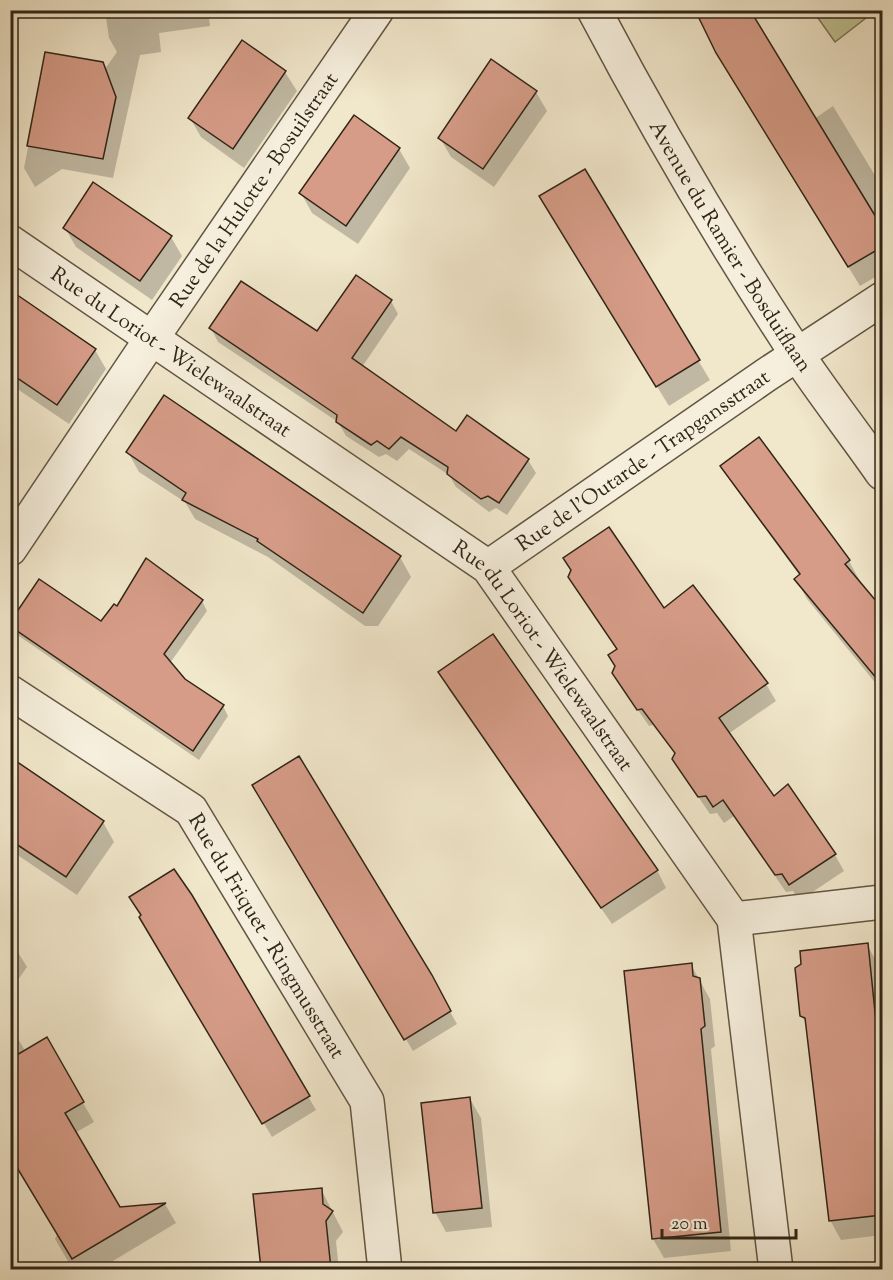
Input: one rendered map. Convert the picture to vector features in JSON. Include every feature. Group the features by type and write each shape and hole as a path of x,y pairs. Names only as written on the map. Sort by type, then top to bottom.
{"street":[{"name":"Rue de la Hulotte - Bosuilstraat","path":"10,549 377,10"},
{"name":"Avenue du Ramier - Bosduiflaan","path":"594,10 640,98 709,216 797,354 882,473"},
{"name":"Rue du Loriot - Wielewaalstraat","path":"10,242 488,567 734,919 776,1269"},
{"name":"Rue de l'Outarde - Trapgansstraat","path":"488,567 797,354 882,299"},
{"name":"Rue du Friquet - Ringmusstraat","path":"10,692 191,810 367,1101 385,1269"},
{"path":"734,919 882,902"}],"green space":[{"path":"813,11 875,11 835,42"}],"building":[{"path":"695,10 750,10 882,227 882,247 848,267 716,53"},
{"path":"242,40 286,71 233,149 188,118"},
{"path":"45,52 103,62 116,97 103,159 27,146"},
{"path":"491,59 537,91 483,169 438,138"},
{"path":"354,115 400,148 346,226 299,193"},
{"path":"585,169 700,360 656,387 539,196"},
{"path":"93,182 172,236 140,281 63,228"},
{"path":"356,275 392,300 352,358 456,431 467,415 529,459 499,503 488,496 481,499 447,474 448,467 401,437 389,449 377,441 371,445 336,422 337,415 209,328 241,281 317,331"},
{"path":"10,290 96,349 57,405 10,373"},
{"path":"164,395 401,556 363,613 257,541 258,539 182,500 186,493 126,452"},
{"path":"759,437 850,560 845,564 882,608 882,685 794,579 800,574 720,466"},
{"path":"609,527 664,608 693,585 768,683 719,718 774,796 788,784 836,854 789,885 782,874 775,875 723,800 713,807 706,796 698,797 672,759 675,753 642,709 637,710 612,673 615,666 608,655 617,649 568,577 571,570 563,558"},
{"path":"146,558 203,600 164,654 185,679 224,705 193,751 10,626 10,622 39,579 101,621 114,604 117,606"},
{"path":"493,634 658,870 601,908 438,672"},
{"path":"299,756 432,975 451,1011 404,1040 252,785"},
{"path":"10,757 104,821 66,877 10,840"},
{"path":"174,869 192,895 310,1096 262,1124 129,897"},
{"path":"868,943 882,1081 882,1215 829,1221 805,1018 800,1016 795,968 801,964 800,951"},
{"path":"692,963 693,976 700,978 705,1026 701,1029 721,1232 652,1239 624,971"},
{"path":"47,1037 84,1102 65,1113 120,1207 166,1203 72,1259 10,1156 10,1059"},
{"path":"470,1097 482,1208 433,1213 421,1103"},
{"path":"322,1188 323,1204 333,1211 326,1221 331,1269 261,1269 253,1194"}]}
